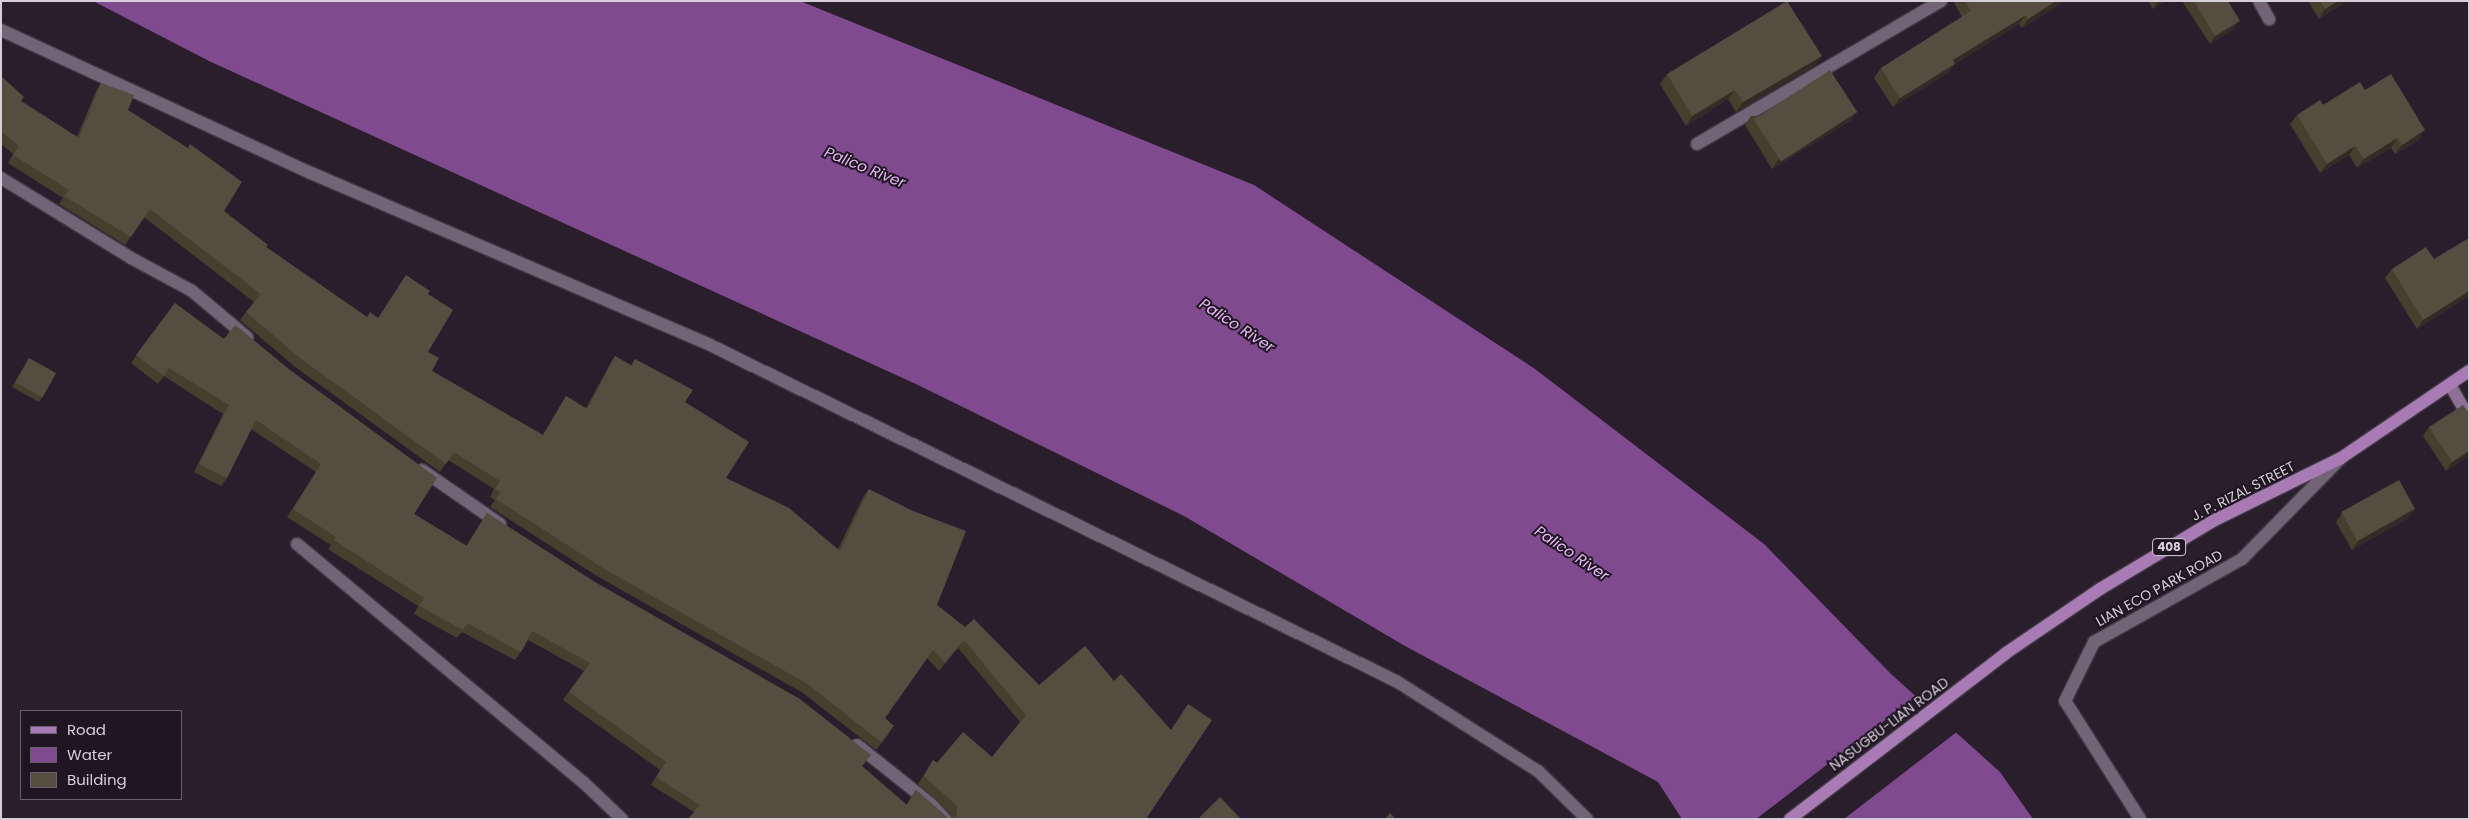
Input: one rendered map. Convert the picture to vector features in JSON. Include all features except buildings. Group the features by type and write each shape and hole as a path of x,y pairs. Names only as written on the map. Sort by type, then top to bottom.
{"main road":[{"name":"J. P. RIZAL STREET","path":"2006,653 2100,589 2213,521 2342,458 2469,371"},
{"name":"NASUGBU-LIAN ROAD","path":"1790,819 2006,653"}],"street":[{"path":"1697,144 1941,1"},
{"path":"2259,1 2269,19"},
{"path":"1,30 311,174 710,345 1396,681 1538,771 1587,819"},
{"path":"1,178 131,258 192,291 259,347"},
{"path":"2450,385 2469,418"},
{"name":"LIAN ECO PARK ROAD","path":"2140,819 2065,701 2094,642 2242,559 2342,458"},
{"path":"409,460 511,530"},
{"path":"297,544 583,782 622,819"},
{"path":"846,736 931,804 945,819"}],"water":[{"name":"Palico River","path":"93,1 800,1 1254,185 1535,369 1764,544 1891,674 2000,772 2033,819 1682,819 1658,782 1405,646 1184,516 918,385 209,61"}],"pier":[{"path":"1918,695 1958,731 1844,819 1756,819"}]}
